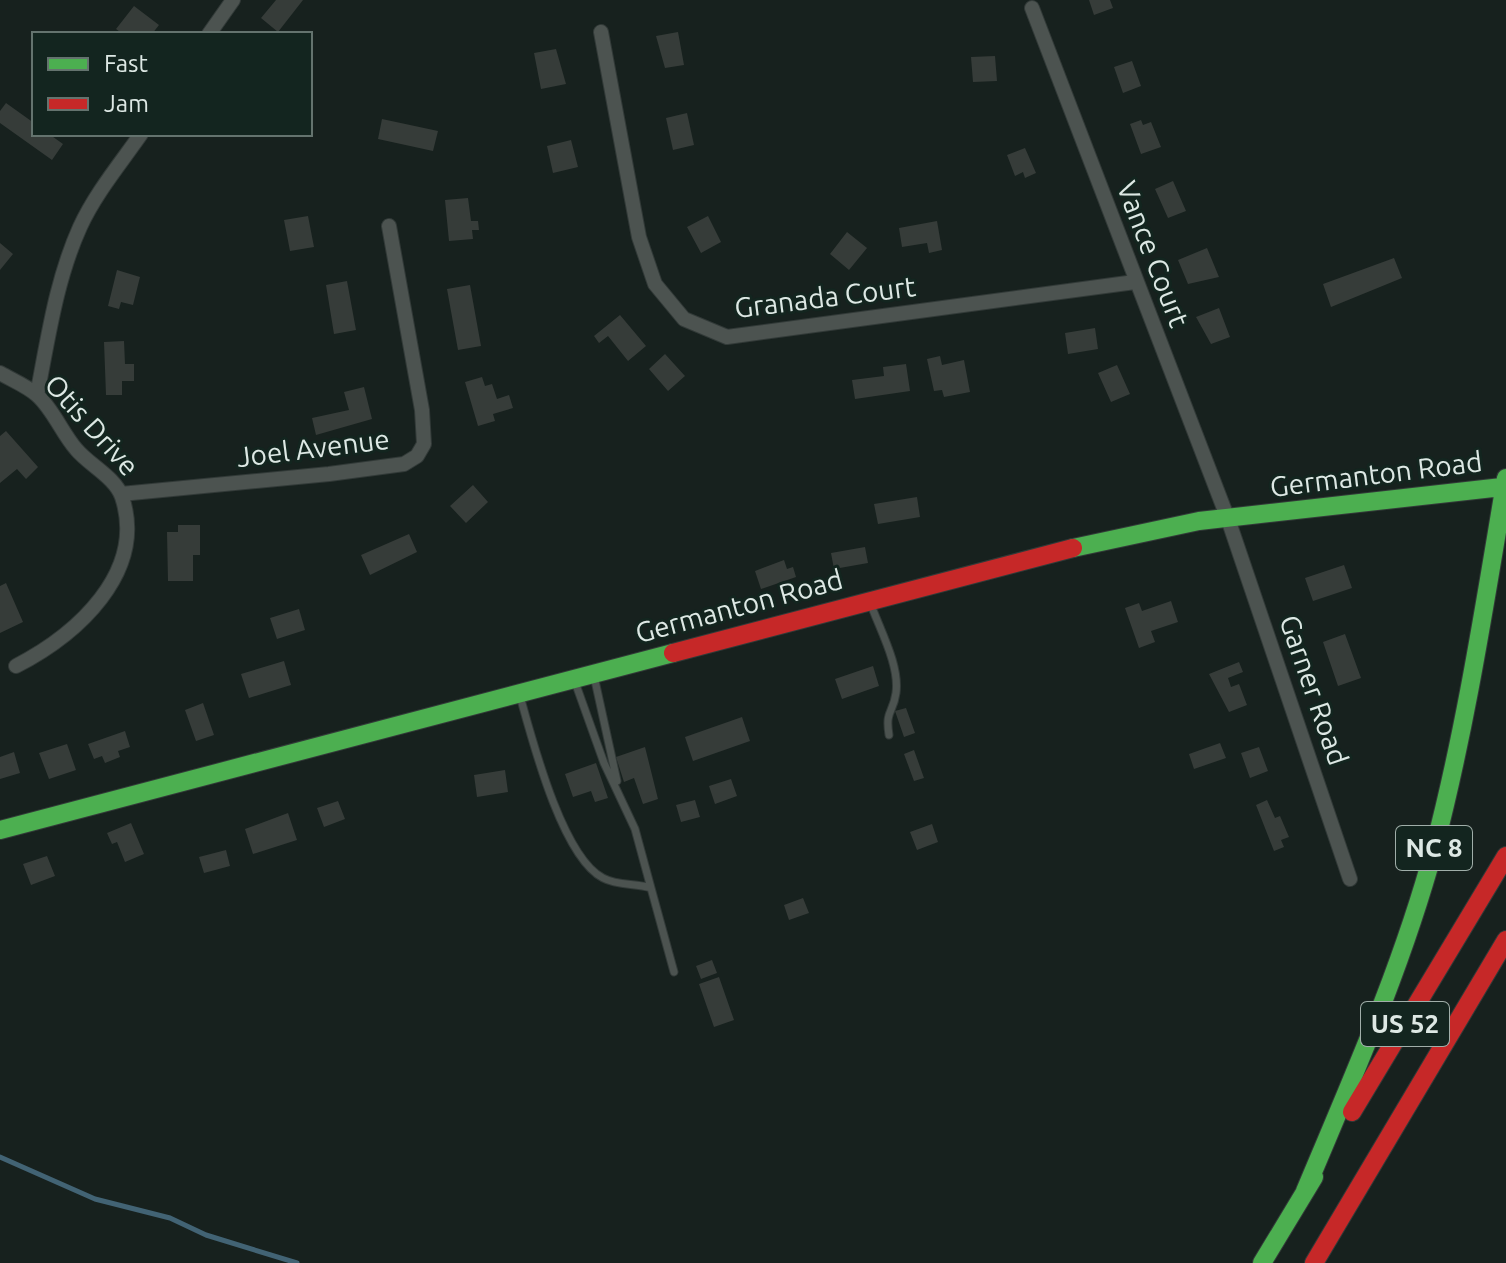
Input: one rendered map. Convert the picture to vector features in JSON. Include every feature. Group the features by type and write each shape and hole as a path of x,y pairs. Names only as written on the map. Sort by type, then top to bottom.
{"main road":[{"name":"Germanton Road","path":"0,830 1079,546 1199,521 1504,483"},
{"name":"NC 8","path":"1305,1191 1384,1002 1433,851 1465,716 1504,483"},
{"name":"US 52","path":"1262,1263 1506,856"},
{"name":"US 52","path":"1314,1263 1506,940"}],"street":[{"path":"210,32 230,1"},
{"name":"Vance Court","path":"1032,8 1228,519"},
{"name":"Granada Court","path":"601,32 639,237 655,284 684,319 727,337 1135,282"},
{"path":"37,395 58,290 70,250 95,200 140,136"},
{"name":"Joel Avenue","path":"121,494 329,474 404,464 417,456 424,444 422,410 389,226"},
{"name":"Otis Drive","path":"0,373 37,395 77,451 121,494 129,542 107,589 69,633 52,647 16,666"},
{"name":"Garner Road","path":"1228,519 1350,879"}],"lane":[{"path":"869,600 894,670 896,692 886,715 889,735"},
{"path":"593,674 620,791"},
{"path":"574,680 604,763 620,791 635,829 674,972"},
{"path":"520,694 558,813 585,861 600,877 617,884 651,888"}],"building":[{"path":"276,0 303,0 278,32 261,18"},
{"path":"1089,0 1110,0 1113,8 1094,15"},
{"path":"134,6 159,25 154,32 120,32 116,29"},
{"path":"678,32 684,65 665,68 656,36"},
{"path":"556,49 566,84 541,89 534,53"},
{"path":"995,56 997,81 973,82 971,57"},
{"path":"1132,61 1141,86 1123,93 1114,67"},
{"path":"6,103 32,122 32,136 52,136 63,144 52,160 0,123 0,111"},
{"path":"687,113 694,145 673,150 666,118"},
{"path":"382,119 438,131 433,151 378,139"},
{"path":"1141,120 1143,125 1151,122 1161,147 1141,154 1130,124"},
{"path":"571,140 578,167 553,173 547,146"},
{"path":"1025,148 1036,173 1025,178 1023,172 1015,176 1007,155"},
{"path":"1173,181 1186,211 1168,218 1155,189"},
{"path":"468,198 471,221 478,221 479,230 472,230 473,239 449,241 445,200"},
{"path":"308,216 314,247 290,251 284,220"},
{"path":"708,216 721,242 701,253 687,227"},
{"path":"937,221 942,250 929,253 927,243 902,247 899,228"},
{"path":"847,232 867,248 849,270 830,254"},
{"path":"0,243 13,254 0,270"},
{"path":"1207,248 1219,277 1188,284 1178,260"},
{"path":"1394,258 1402,278 1331,307 1323,284"},
{"path":"117,270 140,277 133,305 121,302 119,309 108,306"},
{"path":"347,281 356,330 334,334 326,285"},
{"path":"470,285 481,346 458,350 447,289"},
{"path":"1219,308 1230,337 1211,344 1196,317"},
{"path":"620,315 646,346 628,361 608,336 599,343 594,336"},
{"path":"1095,328 1098,349 1068,354 1065,333"},
{"path":"124,341 125,364 134,364 134,381 122,381 122,395 106,395 104,342"},
{"path":"665,354 685,376 668,391 649,369"},
{"path":"940,356 942,365 964,360 970,392 944,397 942,390 934,391 927,359"},
{"path":"906,364 910,391 855,399 852,380 884,376 883,367"},
{"path":"1117,365 1130,394 1111,402 1098,373"},
{"path":"482,377 485,386 492,384 497,399 509,395 513,408 493,414 495,421 478,426 465,382"},
{"path":"364,387 372,419 316,435 312,418 349,410 344,392"},
{"path":"6,431 38,467 26,479 17,469 0,483 0,436"},
{"path":"473,485 488,502 466,523 450,506"},
{"path":"917,497 920,517 878,524 874,504"},
{"path":"178,525 200,525 200,555 193,555 193,581 168,581 167,532 178,532"},
{"path":"409,534 417,552 370,575 361,555"},
{"path":"865,547 868,563 834,569 831,553"},
{"path":"784,560 787,569 793,567 796,577 761,589 755,571"},
{"path":"1344,565 1352,588 1313,601 1305,578"},
{"path":"6,583 23,622 0,633 0,586"},
{"path":"1171,601 1178,622 1151,631 1155,642 1139,648 1125,608 1139,603 1142,611"},
{"path":"299,609 305,630 277,639 270,618"},
{"path":"1345,634 1361,678 1338,686 1323,642"},
{"path":"284,661 291,685 249,698 241,674"},
{"path":"1239,662 1243,672 1228,678 1231,687 1239,684 1247,705 1229,712 1209,674"},
{"path":"873,666 879,686 842,699 835,679"},
{"path":"203,703 214,735 196,741 185,710"},
{"path":"906,708 915,733 904,737 895,711"},
{"path":"742,717 750,741 693,761 685,737"},
{"path":"125,731 130,747 118,751 120,757 105,763 102,756 94,759 88,744"},
{"path":"1220,743 1226,758 1194,769 1189,754"},
{"path":"67,744 76,770 49,779 39,753"},
{"path":"645,747 658,799 643,804 634,778 624,782 616,757"},
{"path":"1259,747 1268,771 1250,778 1241,753"},
{"path":"914,750 924,778 914,781 904,754"},
{"path":"14,752 20,773 0,779 0,757"},
{"path":"596,763 608,798 595,802 591,791 573,797 565,774"},
{"path":"505,770 508,792 477,797 474,775"},
{"path":"731,779 737,796 715,804 709,786"},
{"path":"695,800 700,817 681,822 676,805"},
{"path":"1267,800 1275,818 1280,816 1289,837 1281,840 1284,847 1274,851 1256,805"},
{"path":"338,801 345,819 324,827 317,808"},
{"path":"288,813 297,840 253,854 245,829"},
{"path":"131,823 144,854 125,862 117,842 112,844 107,833"},
{"path":"932,824 938,842 917,850 910,832"},
{"path":"226,850 230,866 204,873 199,857"},
{"path":"47,856 55,876 31,885 23,864"},
{"path":"803,898 809,913 789,920 784,905"},
{"path":"712,960 717,973 701,979 696,966"},
{"path":"719,977 734,1020 714,1027 699,984"}],"waterway":[{"path":"0,1157 95,1199 170,1218 206,1235 297,1263"}],"traffic: fast":[{"path":"1305,1191 1392,980 1434,849 1465,711 1506,478"},
{"path":"1073,548 1199,521 1502,487"},
{"path":"0,830 673,653"},
{"path":"1262,1263 1314,1177"}],"traffic: jam":[{"path":"673,653 1073,548"},
{"path":"1352,1112 1506,856"},
{"path":"1314,1263 1506,940"}]}
